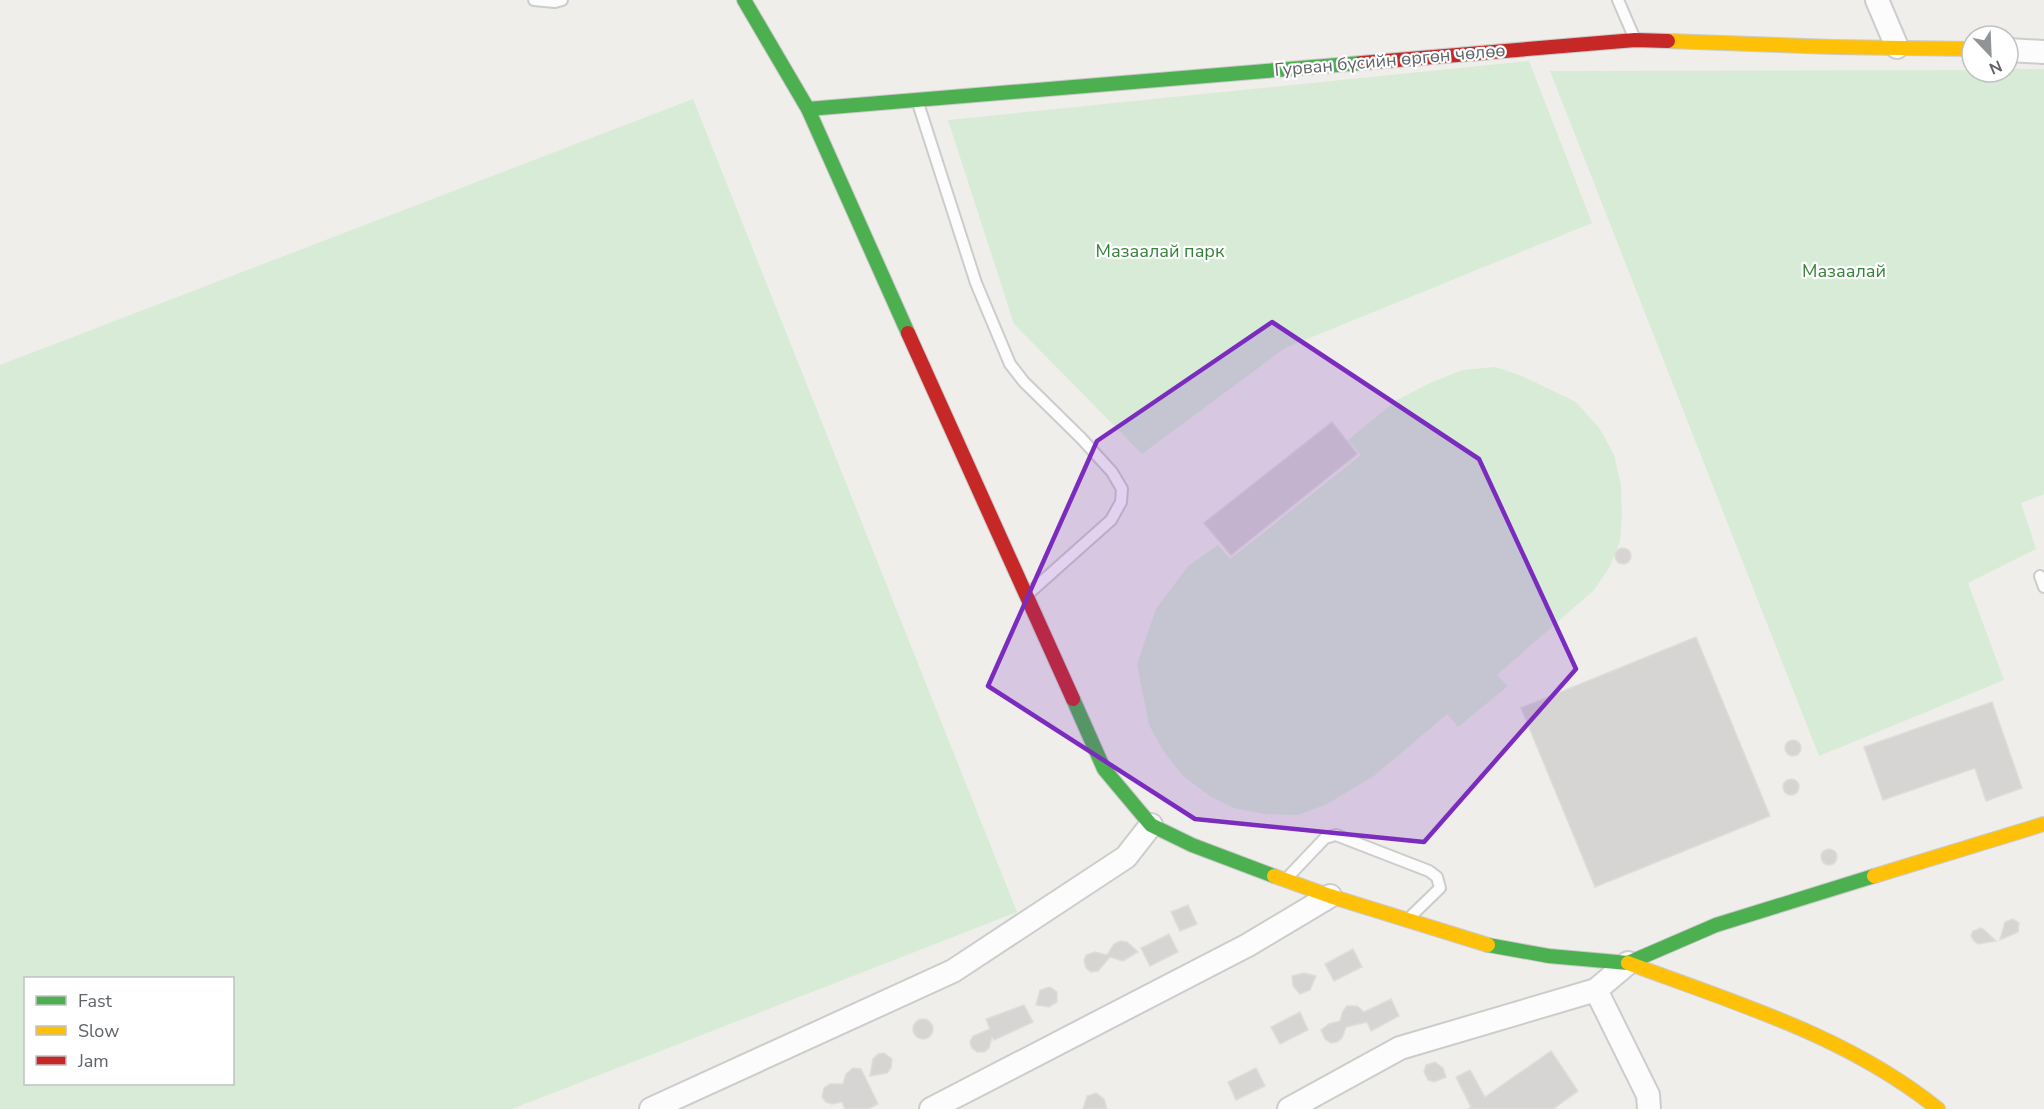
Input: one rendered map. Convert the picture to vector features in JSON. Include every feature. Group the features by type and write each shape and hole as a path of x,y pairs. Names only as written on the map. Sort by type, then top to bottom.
{"street":[{"path":"744,0 808,109 1104,769 1152,825 1192,845 1285,880 1481,944 1550,957 1628,963 1816,1034 1867,1059 1917,1091 1938,1109"},
{"path":"1877,0 1897,47"},
{"name":"Гурван бүсийн өргөн чөлөө","path":"808,109 1635,40 1960,49"},
{"path":"2020,51 2044,52"},
{"path":"1289,1109 1400,1048 1596,990 1628,963 1716,925 2044,824"},
{"path":"651,1109 953,971 1126,858 1152,825"},
{"path":"931,1109 1248,945 1330,896"},
{"path":"1596,990 1648,1095 1649,1109"}],"lane":[{"path":"534,0 555,2 562,0"},
{"path":"1618,0 1635,40"},
{"path":"917,100 976,283 1010,364 1024,382 1112,472 1122,489 1121,502 1111,520 1026,596"},
{"path":"1285,880 1325,838 1336,835 1429,871 1437,877 1440,888 1407,920"}],"highlighted area":[{"path":"1272,322 1479,459 1576,669 1424,842 1195,819 988,686 1097,441"}],"green space":[{"name":"Мазаалай парк","path":"1529,61 1592,223 1285,348 1142,454 1014,324 948,120"},
{"name":"Мазаалай","path":"2020,69 2044,69 2044,494 2021,503 2036,549 1968,583 2004,680 1819,756 1550,71 1960,70 1960,84 2020,84"},
{"path":"693,99 1017,912 512,1109 0,1109 0,365"},
{"path":"1495,367 1522,376 1576,402 1600,429 1614,455 1621,485 1620,541 1609,568 1594,590 1497,675 1508,686 1458,727 1447,714 1374,776 1327,804 1298,815 1264,814 1234,808 1210,796 1183,776 1164,752 1149,725 1137,664 1156,609 1188,566 1218,545 1230,559 1361,455 1348,440 1397,400 1430,383 1463,370"}],"building":[{"path":"1332,422 1357,454 1231,555 1204,523"},
{"path":"1623,548 1631,556 1623,564 1615,556"},
{"path":"1696,637 1770,816 1595,887 1521,708"},
{"path":"1992,702 2022,788 1986,801 1975,768 1883,800 1864,747"},
{"path":"1793,740 1801,748 1793,756 1785,748"},
{"path":"1791,779 1797,781 1799,787 1797,793 1791,795 1785,793 1783,787 1785,781"},
{"path":"1829,849 1837,857 1829,865 1821,857"},
{"path":"1188,905 1197,924 1180,931 1171,912"},
{"path":"2013,919 2019,923 2018,932 2000,940 2005,922"},
{"path":"1981,928 1996,941 1978,944 1974,941 1971,936 1973,931"},
{"path":"1169,934 1178,952 1150,966 1141,948"},
{"path":"1120,941 1127,942 1138,952 1123,961 1110,957 1098,971 1091,972 1086,968 1084,961 1086,955 1095,952 1107,955 1114,944"},
{"path":"1353,949 1362,967 1334,981 1325,964"},
{"path":"1304,973 1316,976 1310,990 1300,994 1293,986 1292,976"},
{"path":"1050,987 1057,992 1057,1002 1049,1007 1036,1005 1040,990"},
{"path":"1391,999 1399,1016 1371,1031 1367,1022 1346,1027 1342,1038 1337,1042 1331,1043 1325,1039 1321,1030 1329,1024 1340,1021 1347,1006 1357,1006 1364,1012"},
{"path":"1024,1005 1033,1022 994,1040 992,1037 989,1048 984,1052 977,1052 972,1048 970,1042 973,1036 990,1029 986,1019"},
{"path":"1300,1012 1308,1030 1280,1044 1271,1027"},
{"path":"923,1019 930,1022 933,1029 930,1036 923,1039 916,1036 913,1029 916,1022"},
{"path":"1551,1051 1578,1091 1553,1109 1468,1109 1471,1107 1456,1077 1470,1070 1485,1097"},
{"path":"884,1053 892,1059 891,1068 887,1073 870,1076 873,1059 878,1054"},
{"path":"1435,1062 1443,1068 1446,1077 1434,1082 1428,1080 1424,1072 1426,1065"},
{"path":"853,1068 861,1069 878,1104 868,1109 845,1109 842,1102 832,1104 826,1102 822,1097 824,1088 830,1084 843,1084 846,1074"},
{"path":"1256,1068 1265,1086 1236,1100 1228,1082"},
{"path":"1096,1093 1104,1099 1107,1109 1083,1109 1087,1096"}],"traffic: fast":[{"path":"744,0 808,109 908,333"},
{"path":"808,109 1361,63"},
{"path":"1073,699 1104,769 1151,825 1192,845 1274,876"},
{"path":"1488,945 1549,956 1628,963 1716,925 1874,876"}],"traffic: slow":[{"path":"1668,41 1960,49"},
{"path":"1874,876 2044,824"},
{"path":"1274,876 1330,896 1488,945"},
{"path":"1628,963 1749,1008 1829,1041 1903,1083 1938,1109"}],"traffic: jam":[{"path":"1361,63 1635,40 1668,41"},
{"path":"908,333 1073,699"}]}
